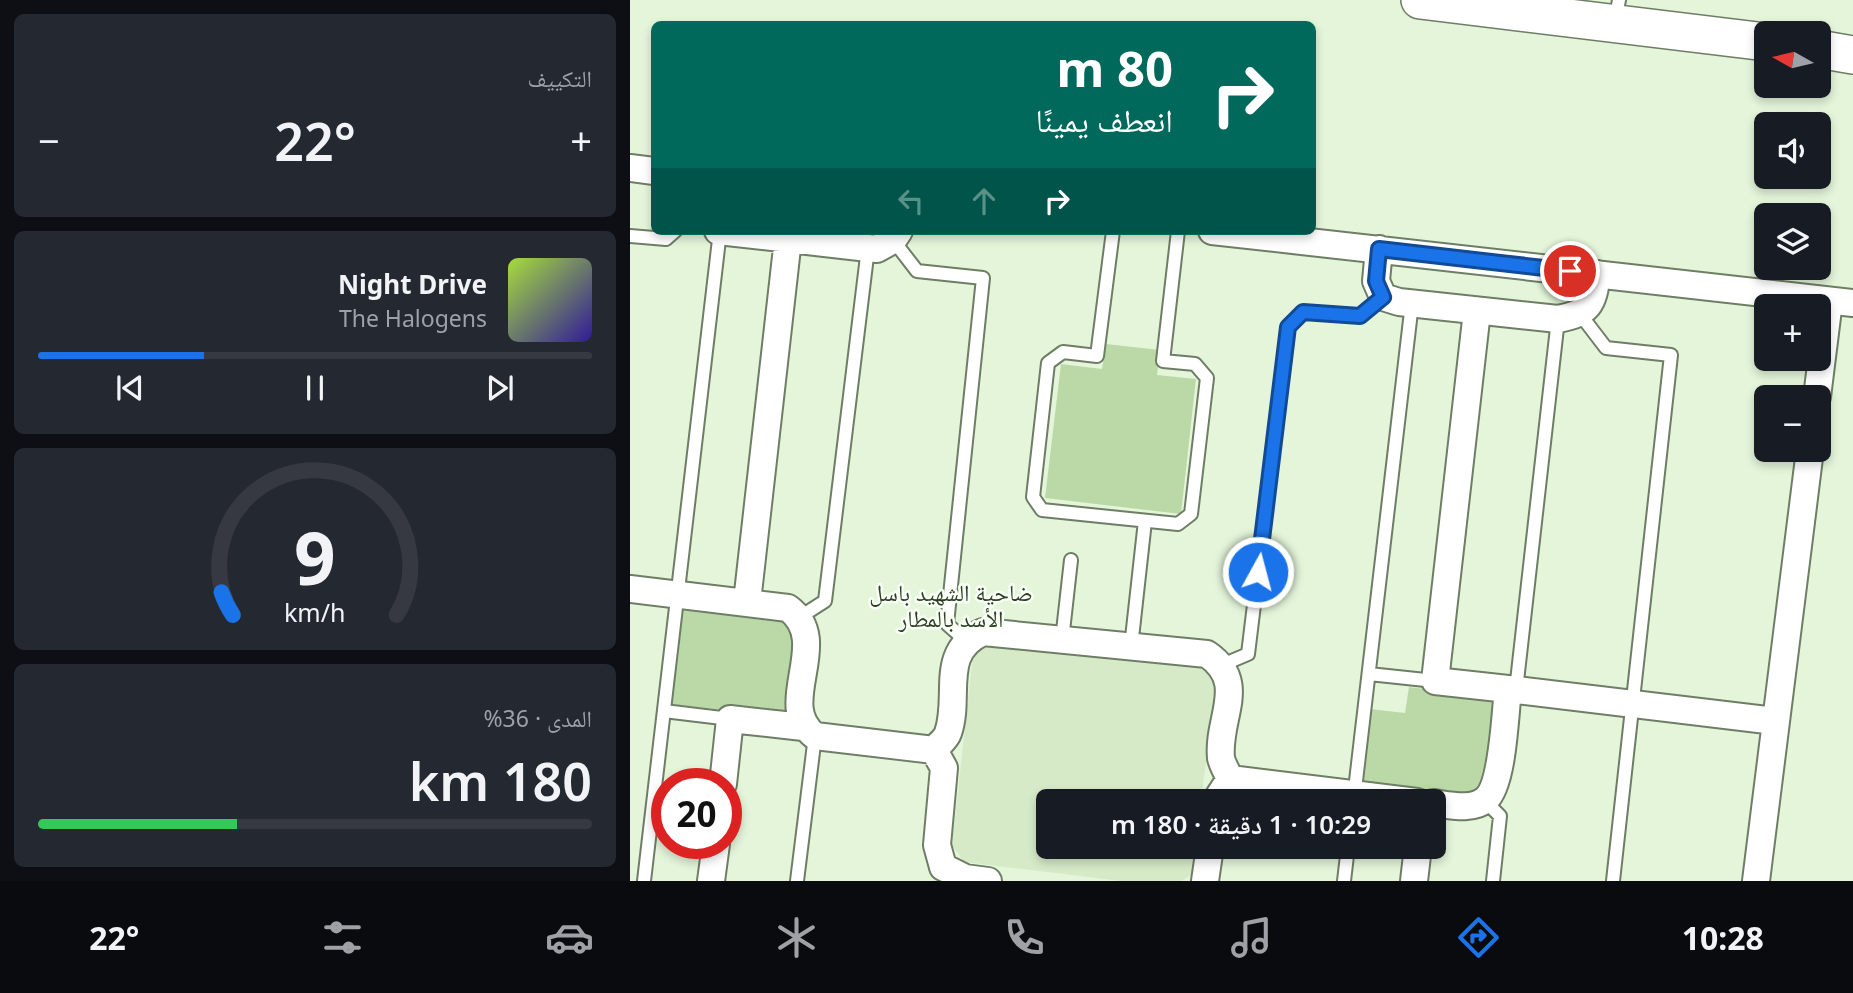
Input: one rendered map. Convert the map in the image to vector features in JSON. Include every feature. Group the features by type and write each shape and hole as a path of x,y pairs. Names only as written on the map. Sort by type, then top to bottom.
{"main road":[{"path":"1420,0 1617,11 1754,40"},
{"path":"1831,51 1853,55"}],"street":[{"path":"630,168 651,171"},
{"path":"754,235 877,249 896,235"},
{"path":"1249,235 1841,302 1820,385"},
{"path":"747,602 788,239"},
{"path":"1379,249 1376,281 1383,297 1477,311 1569,317 1594,298 1597,274"},
{"path":"1477,311 1435,681 1775,721"},
{"path":"1756,881 1808,462"},
{"path":"630,589 788,608 800,617 807,636 799,712 809,732"},
{"path":"934,750 948,734 957,656 965,640 983,632 1207,654 1222,665 1230,681 1221,758 1230,779"},
{"path":"1446,804 1468,807 1485,801 1495,787 1512,689"},
{"path":"725,768 730,719 934,750"},
{"path":"934,750 944,768 937,845 943,867 965,878 988,881"},
{"path":"1230,779 1299,789"},
{"path":"1223,789 1230,779"},
{"path":"711,881 714,859"},
{"path":"1206,881 1209,859"},
{"path":"1414,881 1417,859"}],"lane":[{"path":"630,236 666,239 670,235"},
{"path":"644,881 719,235"},
{"path":"896,235 917,271 983,278 947,624 965,640"},
{"path":"1112,235 1097,356 1063,352 1048,363 1033,497 1042,510 1178,524 1191,514 1207,378 1195,364 1163,361 1178,235"},
{"path":"800,617 825,601 868,248"},
{"path":"1222,665 1248,654 1288,327 1303,312 1360,316 1383,297"},
{"path":"1355,789 1412,303"},
{"path":"1512,689 1569,317"},
{"path":"1569,317 1606,348 1671,355 1613,881"},
{"path":"1131,647 1145,521"},
{"path":"1062,640 1071,560"},
{"path":"1369,674 1435,681"},
{"path":"664,711 730,719"},
{"path":"797,881 809,732"},
{"path":"1485,801 1500,816 1493,881"},
{"path":"1344,881 1347,859"}],"shaded area":[{"path":"1106,344 1160,350 1157,375 1196,379 1181,514 1045,498 1061,364 1102,369"},
{"path":"681,608 784,619 796,638 786,717 669,704"},
{"path":"990,641 1201,663 1216,681 1202,789 1036,789 1036,859 1194,859 1192,874 1182,881 1121,881 964,862 952,845 973,655"},
{"path":"1409,687 1496,698 1486,781 1466,796 1446,794 1446,789 1409,789 1361,783 1370,709 1405,713"}],"district":[{"name":"ضاحية الشهيد باسل الأسد بالمطار","path":"951,605"}],"route":[{"path":"1258,572 1288,327 1303,312 1360,316 1383,297 1376,281 1379,249 1570,271"}]}
